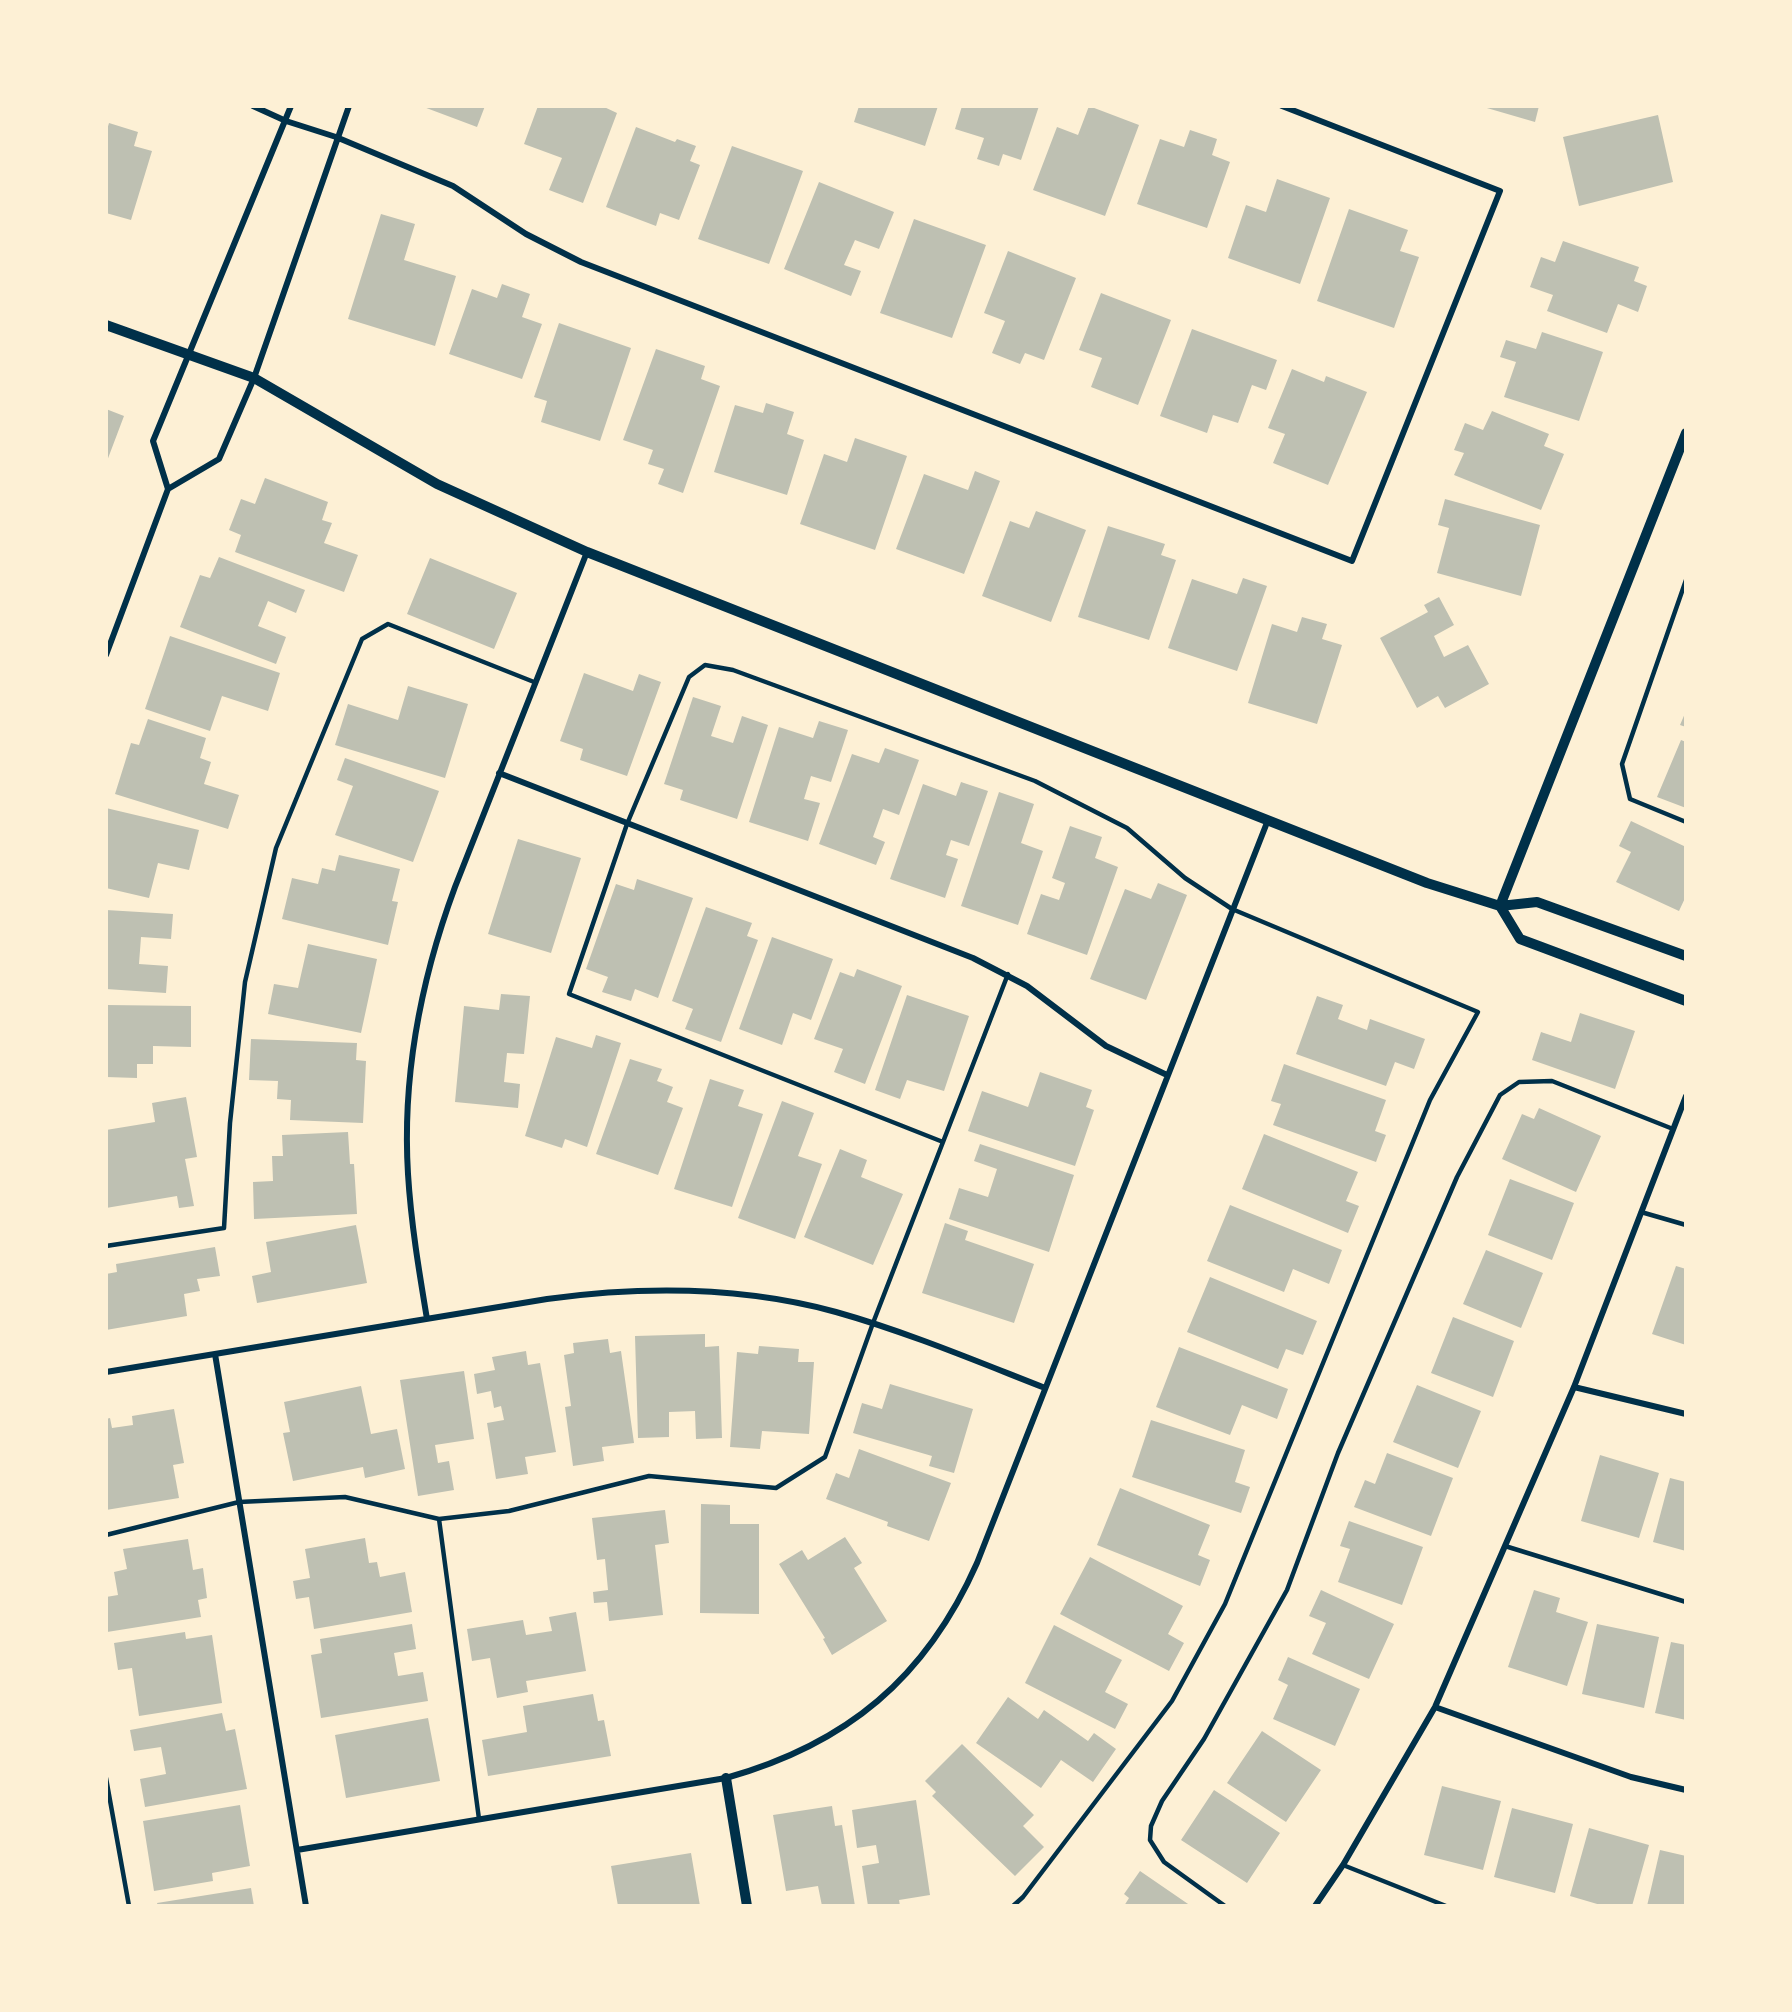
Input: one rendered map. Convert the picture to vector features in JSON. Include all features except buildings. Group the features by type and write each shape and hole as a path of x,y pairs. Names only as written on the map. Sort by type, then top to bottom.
{"street":[{"path":"253,106 286,121 336,137 453,186 526,234 581,262 1352,561 1500,191 1282,106"},
{"path":"106,655 168,489 153,441 291,106"},
{"path":"168,489 219,459 254,378 336,137 349,106"},
{"path":"106,325 254,378 437,484 587,552 1426,883 1500,906 1537,902 1686,956"},
{"path":"1500,906 1686,433"},
{"path":"427,1319 416,1254 408,1172 409,1089 413,1047 424,986 441,926 534,682 587,552"},
{"path":"499,773 973,958 1008,974 1027,986 1106,1046 1167,1075"},
{"path":"297,1850 726,1778 785,1759 841,1730 890,1692 925,1653 949,1619 973,1573 1268,820"},
{"path":"1500,906 1520,939 1686,1001"},
{"path":"1315,1905 1343,1865 1435,1707 1574,1387 1686,1096"},
{"path":"106,1372 588,1293 670,1290 722,1293 794,1302 873,1323 1045,1388"},
{"path":"215,1354 306,1905"},
{"path":"1574,1387 1686,1414"},
{"path":"1435,1707 1631,1777 1686,1790"},
{"path":"726,1778 747,1905"}],"lane":[{"path":"1686,580 1622,764 1630,799 1686,822"},
{"path":"106,1246 224,1228 230,1123 245,982 276,848 362,639 388,624 534,682"},
{"path":"943,1142 569,994 627,824 689,676 705,665 733,670 1035,781 1127,828 1185,878 1232,909 1478,1012 1430,1100 1225,1604 1172,1701 1023,1897 1013,1905"},
{"path":"106,1535 239,1502 345,1497 439,1519 509,1511 650,1476 776,1488 825,1457 873,1323 1008,974"},
{"path":"1225,1905 1164,1862 1150,1840 1151,1826 1162,1801 1204,1739 1287,1590 1338,1453 1456,1177 1500,1095 1519,1082 1552,1081 1672,1129"},
{"path":"1641,1212 1686,1226"},
{"path":"439,1519 479,1819"},
{"path":"1505,1546 1686,1602"},
{"path":"106,1778 129,1905"},
{"path":"1343,1865 1446,1905"}]}
